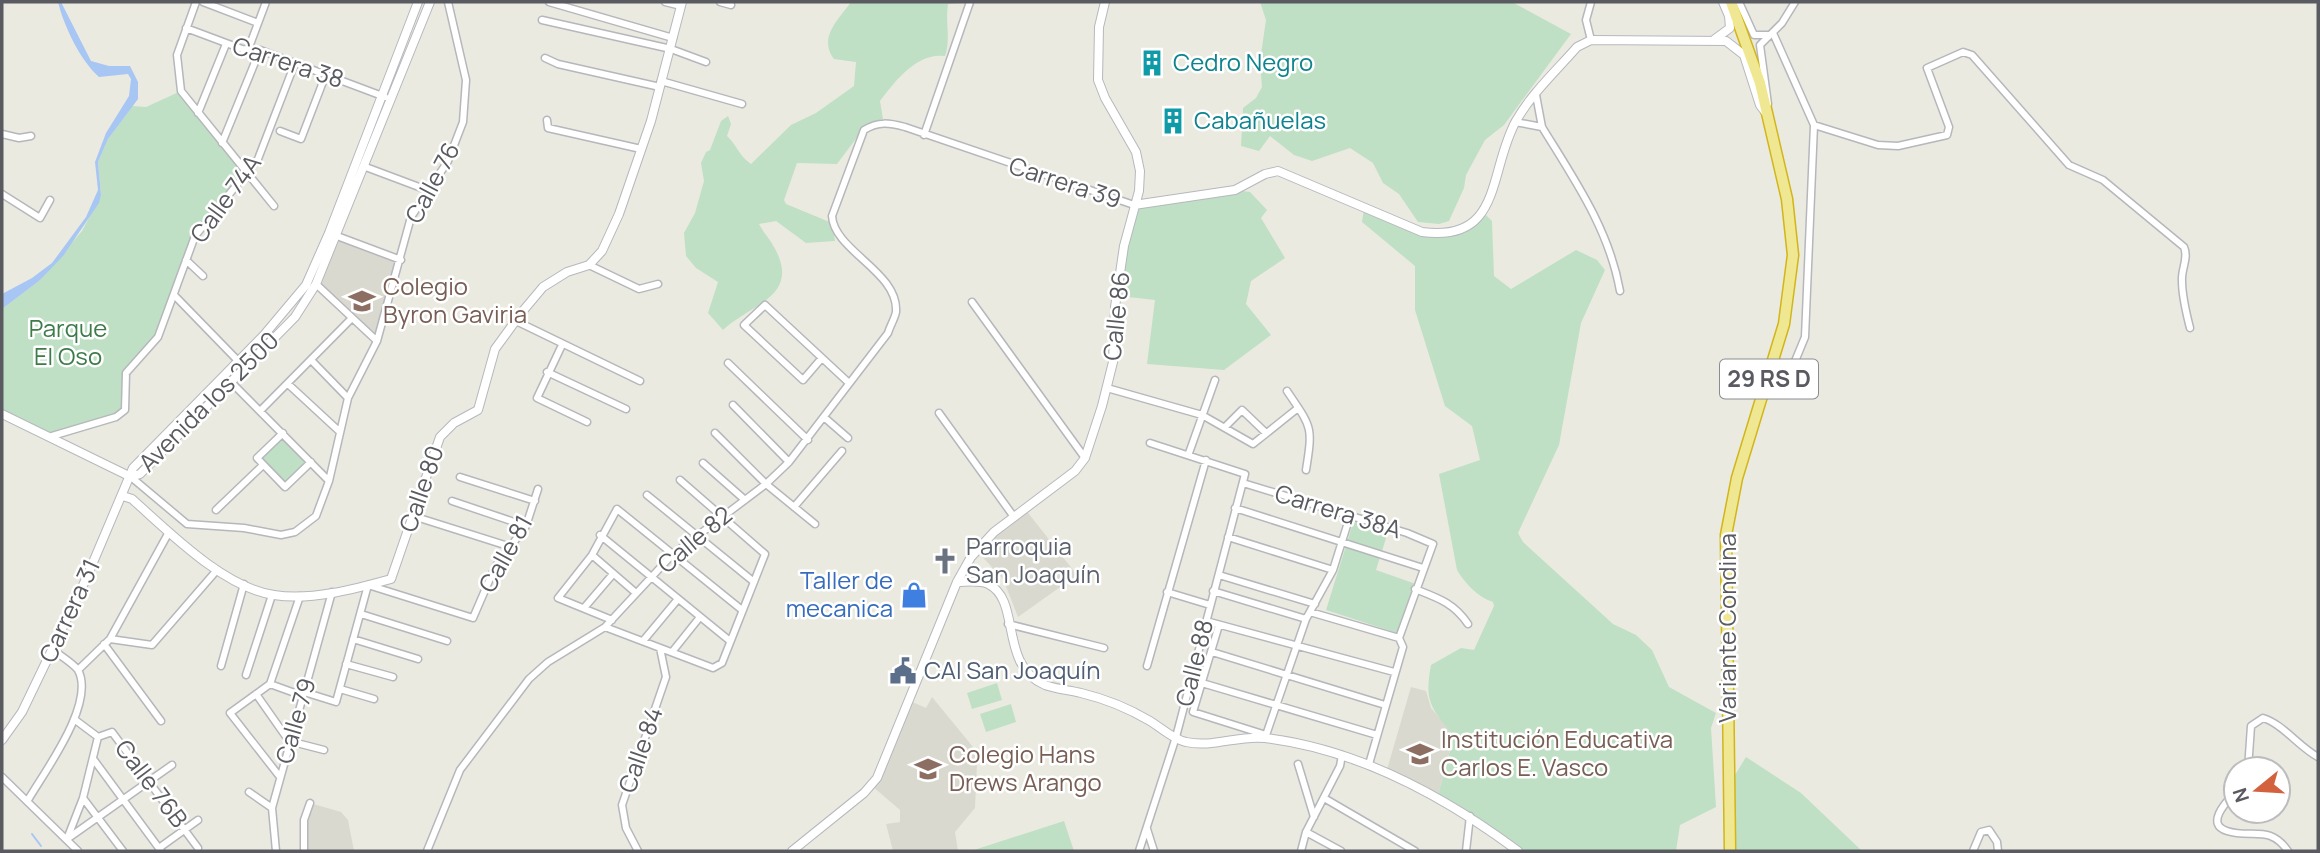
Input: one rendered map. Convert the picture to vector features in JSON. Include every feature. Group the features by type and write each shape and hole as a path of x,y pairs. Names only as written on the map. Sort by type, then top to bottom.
{"highway":[{"name":"Variante Condina","path":"1730,851 1726,536 1737,478 1784,324 1792,271 1791,219 1768,116 1750,51 1731,2"}],"main road":[{"name":"Avenida los 2500","path":"131,477 133,468 295,317 316,284 363,166 418,2"},
{"name":"Avenida los 2500","path":"242,365 306,285 386,97 430,2"},
{"name":"Calle 86","path":"792,851 864,793 877,778 957,582 976,550 1014,517 1065,481 1085,458 1114,362 1115,307 1124,246 1139,191 1139,161 1098,80 1099,27 1105,2"},
{"path":"1715,39 1730,28 1729,16 1723,2"},
{"path":"589,265 602,251 619,214 641,149 682,4"},
{"path":"1591,40 1715,39 1734,44 1744,55 1759,105 1768,116"},
{"name":"Carrera 39","path":"1134,205 1235,190 1265,174 1278,171 1422,232 1446,235 1467,228 1483,212 1515,122 1577,47 1591,40"},
{"name":"Calle 80","path":"368,585 391,579 440,437 454,423 478,410 495,349 543,287 567,272 589,265"},
{"path":"2,414 52,436 131,477"},
{"path":"65,443 69,432"},
{"name":"Carrera 31","path":"2,740 22,712 131,477"},
{"path":"123,496 132,499 217,570 272,595 300,596 368,585"},
{"path":"957,582 990,584 1001,595 1018,659 1031,677 1047,686 1124,706 1182,742 1208,744 1265,737 1369,764 1470,816 1518,851"}],"street":[{"path":"196,2 177,55 181,91 274,206"},
{"path":"203,2 258,23"},
{"path":"248,50 266,2"},
{"name":"Calle 76","path":"131,477 187,524 244,528 281,536 295,532 316,516 330,481 348,398 377,341 411,217 448,161 463,122 466,80 448,2"},
{"path":"549,2 673,38"},
{"path":"665,2 682,4"},
{"path":"720,2 731,5"},
{"path":"924,135 970,2"},
{"path":"1591,2 1586,20 1591,40"},
{"path":"1739,2 1754,35 1771,34"},
{"path":"1768,116 1767,82 1759,51 1795,2"},
{"path":"542,20 670,49 706,62"},
{"name":"Carrera 38","path":"186,28 226,44 260,50 386,97"},
{"path":"1771,34 1814,125 1805,337 1784,388"},
{"path":"198,113 226,44"},
{"path":"222,143 260,50"},
{"path":"1814,125 1878,145 1898,146 1947,135 1949,127 1927,68 1963,52 1972,55 2069,165 2103,180 2184,247 2187,254 2181,276 2182,295 2190,328"},
{"path":"545,58 558,64 743,104"},
{"name":"Calle 74A","path":"69,432 123,412 127,402 125,376 154,343 175,296 195,236 248,175 258,159 295,63"},
{"path":"280,131 300,139 326,74"},
{"path":"1536,94 1542,127 1603,229 1616,266 1620,290"},
{"path":"547,120 548,128 641,149"},
{"name":"Carrera 39","path":"832,223 832,216 864,130 874,124 886,122 1134,205"},
{"path":"1515,122 1542,127"},
{"path":"2,134 19,138 31,136"},
{"path":"363,166 427,190"},
{"path":"2,195 40,218 50,200"},
{"name":"Calle 82","path":"427,851 460,770 510,700 548,662 605,627 672,555 766,484 789,462 888,332 895,312 892,294 862,256 836,235 832,223"},
{"path":"337,236 401,260"},
{"path":"186,260 203,276"},
{"path":"589,265 639,289 658,284"},
{"path":"316,284 377,341"},
{"path":"175,296 242,365"},
{"path":"972,302 1085,458"},
{"path":"821,359 803,380 744,326 765,305 849,383"},
{"path":"260,411 352,318"},
{"path":"516,321 640,381"},
{"path":"562,345 537,398 587,422"},
{"path":"311,360 348,398"},
{"path":"727,363 807,440"},
{"path":"547,372 626,409"},
{"path":"228,379 330,481"},
{"path":"1189,453 1215,380"},
{"path":"288,384 340,432"},
{"path":"1107,388 1202,415 1253,444 1298,408"},
{"path":"1287,391 1311,429 1306,470"},
{"path":"733,405 789,462"},
{"path":"1225,427 1242,410 1266,433"},
{"path":"939,413 1014,517"},
{"path":"825,418 848,438"},
{"path":"52,436 69,432"},
{"path":"283,433 257,458 263,465 285,487 311,462"},
{"path":"715,433 766,484 815,524"},
{"path":"1147,666 1206,460 1150,443"},
{"path":"794,507 842,451"},
{"name":"Calle 88","path":"1139,851 1176,737 1245,474 1206,460"},
{"path":"703,463 745,500"},
{"path":"216,510 263,465"},
{"path":"460,477 535,501"},
{"path":"605,627 718,667 765,554 680,480"},
{"name":"Carrera 38A","path":"1243,483 1407,533 1433,544 1423,568"},
{"name":"Calle 81","path":"368,585 473,618 495,567 526,526 538,489"},
{"path":"647,495 754,582"},
{"path":"452,501 526,526"},
{"path":"1235,508 1423,568 1399,638 1404,648 1394,672 1369,764"},
{"path":"612,620 558,598 592,555 600,535 617,509 742,610"},
{"path":"413,516 511,547"},
{"path":"1219,625 1193,712 1265,737 1296,645 1308,615 1332,570 1350,516"},
{"path":"78,670 86,658 107,641 169,532"},
{"path":"600,535 730,641"},
{"path":"1228,537 1332,570"},
{"path":"592,555 636,593"},
{"path":"107,641 152,645 217,570"},
{"path":"584,608 613,574"},
{"path":"1219,575 1315,604"},
{"path":"221,666 244,584"},
{"path":"270,684 336,702 368,585"},
{"path":"1415,589 1448,601 1468,624"},
{"path":"1213,591 1399,638"},
{"name":"Calle 79","path":"276,851 272,808 332,592"},
{"path":"1167,592 1210,605"},
{"path":"246,675 272,595"},
{"path":"280,777 230,713 270,684 300,596"},
{"path":"643,641 678,599"},
{"path":"361,614 447,641"},
{"path":"672,652 700,617"},
{"path":"1206,621 1394,672"},
{"path":"1008,624 1104,648"},
{"path":"353,639 418,659"},
{"path":"107,641 162,721"},
{"name":"Calle 84","path":"638,851 626,828 622,806 666,677 660,648"},
{"path":"29,800 74,719 83,696 78,670 52,649"},
{"path":"1212,652 1385,705"},
{"path":"346,664 393,677"},
{"path":"1202,683 1377,735"},
{"path":"340,689 374,699"},
{"path":"256,694 289,741 324,750"},
{"path":"2249,755 2251,726 2263,718 2272,720 2295,742 2318,757"},
{"path":"67,839 83,798 98,737 74,719"},
{"name":"Calle 76B","path":"98,737 112,732 198,848"},
{"path":"1303,850 1306,832 1342,755"},
{"path":"94,760 160,849 198,820"},
{"path":"1298,764 1314,817"},
{"path":"67,839 172,765"},
{"path":"2,777 29,800 78,851"},
{"path":"249,792 272,808"},
{"path":"83,798 123,851"},
{"path":"1324,798 1415,851"},
{"path":"304,851 304,820 310,803"},
{"path":"2222,807 2217,819 2221,828 2228,832 2257,832 2273,836 2288,851"},
{"path":"1466,851 1470,816"},
{"path":"1147,827 1154,851"},
{"path":"1973,851 1976,838 1981,832 1989,830 1997,842 1998,851"},
{"path":"1306,832 1341,851"}],"shaded area":[{"name":"Colegio Byron Gaviria","path":"337,236 401,260 377,341 316,284"},
{"path":"1025,509 1077,575 1018,617 1003,579 976,550"},
{"name":"Institución Educativa Carlos E. Vasco","path":"1411,687 1426,691 1431,708 1454,735 1437,799 1386,773"},
{"name":"Colegio Hans Drews Arango","path":"932,697 973,747 977,763 975,808 955,832 958,851 893,851 886,824 900,822 900,810 872,786 908,700 926,708"},
{"path":"310,803 341,812 348,820 354,851 304,851 304,820"}],"green space":[{"path":"851,2 970,2 948,4 948,43 945,56 935,56 916,63 900,77 880,101 883,119 867,124 837,164 797,163 784,200 786,204 832,223 835,241 806,243 776,221 759,224 774,247 781,264 782,277 778,288 770,297 723,330 708,313 718,282 696,268 686,256 684,233 695,213 704,181 701,163 706,152 710,150 721,121 728,116 731,124 727,136 751,164 791,125 816,113 854,86 856,62 834,59 828,44 832,29"},
{"path":"1260,2 1512,2 1571,34 1504,125 1485,140 1466,175 1464,188 1449,221 1439,224 1418,222 1399,194 1383,183 1373,163 1350,148 1312,161 1294,155 1270,136 1259,151 1241,146 1243,108 1256,98 1262,87 1260,61 1266,20"},
{"name":"Parque El Oso","path":"181,91 248,175 195,236 162,330 130,368 121,414 52,436 2,414 2,309 39,281 82,231 101,195 98,162 108,139 132,106 146,107"},
{"path":"1235,190 1250,192 1267,210 1261,218 1285,258 1251,281 1246,304 1271,335 1224,370 1147,364 1155,300 1119,296 1136,206"},
{"path":"1364,209 1440,234 1467,228 1483,212 1492,221 1494,276 1511,289 1576,250 1597,260 1605,270 1581,323 1559,445 1518,533 1523,542 1613,624 1636,635 1652,650 1669,687 1716,713 1711,728 1716,807 1680,825 1676,851 1517,851 1437,799 1454,736 1431,704 1428,688 1431,665 1461,648 1474,650 1494,606 1493,602 1472,589 1457,570 1439,474 1480,460 1472,426 1445,406 1415,310 1415,266 1362,222"},
{"path":"283,433 311,462 285,487 257,458"},
{"path":"1354,520 1388,532 1376,570 1416,584 1400,634 1326,610"},
{"path":"997,683 1002,700 972,709 967,693"},
{"path":"1011,704 1016,722 986,732 980,714"},
{"path":"1746,757 1801,793 1862,851 1734,851 1735,775"},
{"path":"1064,821 1074,851 971,851"}],"water":[{"path":"58,2 61,2 91,61 109,66 130,66 138,82 138,99 108,139 98,162 101,195 99,203 63,256 39,281 2,309 2,294 32,278 52,263 86,217 98,190 95,162 106,133 129,96 131,79 128,74 99,77 85,61 69,32"}],"waterway":[{"path":"32,834 41,846"}],"place":[{"name":"Cedro Negro","path":"1152,63"},
{"name":"Cabañuelas","path":"1173,121"},
{"name":"Colegio Byron Gaviria","path":"362,301"},
{"name":"Parroquia San Joaquín","path":"945,561"},
{"name":"Taller de mecanica","path":"914,595"},
{"name":"CAI San Joaquín","path":"903,671"},
{"name":"Institución Educativa Carlos E. Vasco","path":"1420,754"},
{"name":"Colegio Hans Drews Arango","path":"928,769"}]}
